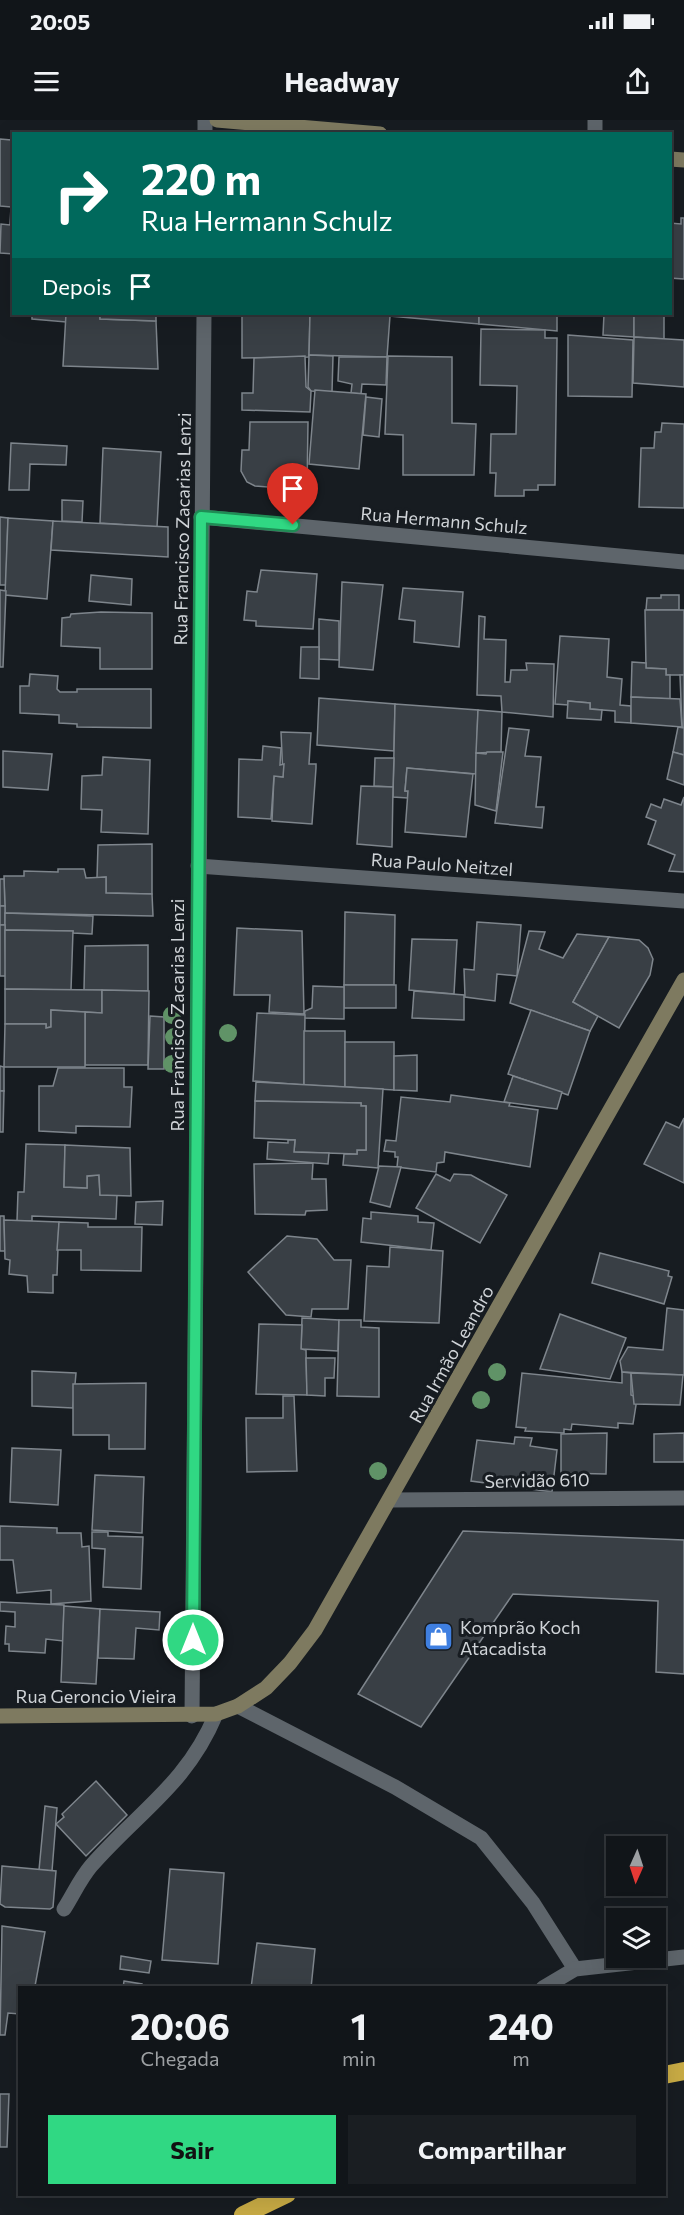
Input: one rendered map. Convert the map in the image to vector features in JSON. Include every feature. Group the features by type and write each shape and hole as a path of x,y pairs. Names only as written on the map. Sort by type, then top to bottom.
{"highway":[{"path":"666,2074 684,2071"},
{"path":"243,2215 283,2196"}],"street":[{"path":"217,120 358,132"},
{"name":"Rua Francisco Zacarias Lenzi","path":"192,1716 204,315"},
{"name":"Rua Hermann Schulz","path":"201,517 684,562"},
{"name":"Rua Paulo Neitzel","path":"198,866 684,901"},
{"name":"Rua Irmão Leandro","path":"192,1716 216,1714 238,1706 266,1688 290,1663 315,1630 684,981"},
{"name":"Servidão 610","path":"390,1500 684,1498"},
{"path":"238,1706 395,1787 481,1838 533,1902 575,1969"},
{"path":"64,1909 90,1868 189,1766 204,1743 216,1714"},
{"name":"Rua Geroncio Vieira","path":"0,1716 192,1716"},
{"path":"546,1986 575,1969 684,1957"}],"building":[{"path":"0,139 11,140 11,207 0,206"},
{"path":"11,140 12,140 12,207"},
{"path":"12,207 12,254 0,253 1,224 10,225"},
{"path":"681,218 684,218 684,279 672,278 672,223 681,224"},
{"path":"32,315 66,315 66,322 32,319"},
{"path":"66,315 100,315 100,319 156,321 158,369 63,366"},
{"path":"100,315 156,315 156,321 100,319"},
{"path":"242,315 310,315 309,357 242,358"},
{"path":"310,315 390,316 387,357 309,355"},
{"path":"479,315 479,324 390,316"},
{"path":"479,315 557,316 557,331 479,324"},
{"path":"604,315 634,315 634,337 603,335"},
{"path":"634,315 664,315 664,339 634,337"},
{"path":"481,329 545,330 545,338 557,338 555,485 538,485 538,490 524,490 524,496 495,496 496,473 490,473 491,434 516,434 517,386 480,385"},
{"path":"568,335 633,340 632,397 568,396"},
{"path":"634,337 684,340 684,387 633,383"},
{"path":"309,355 333,356 332,392 311,391 308,387"},
{"path":"305,356 306,387 311,391 310,412 242,410 242,393 253,393 254,358"},
{"path":"388,356 452,357 452,423 476,424 474,475 403,475 403,435 385,434"},
{"path":"339,357 387,357 386,385 362,384 361,394 351,393 352,384 338,381"},
{"path":"315,390 366,394 359,469 309,464"},
{"path":"366,397 382,399 379,437 363,435"},
{"path":"250,422 308,422 307,490 255,486 247,482 241,471 242,450 249,450"},
{"path":"662,423 684,424 684,508 639,507 641,448 654,448 655,432 661,432"},
{"path":"11,443 67,446 66,465 30,464 29,490 9,490"},
{"path":"103,448 161,452 157,527 100,523"},
{"path":"62,500 83,501 82,522 62,521"},
{"path":"0,517 8,518 6,585 0,585"},
{"path":"8,518 53,521 47,599 5,595"},
{"path":"53,521 168,527 168,557 51,550"},
{"path":"261,570 317,574 313,629 256,626 256,621 244,620 247,591 257,592"},
{"path":"91,575 132,579 131,605 89,601"},
{"path":"342,582 383,585 373,670 339,667"},
{"path":"403,588 463,592 459,647 414,642 415,621 399,619"},
{"path":"0,590 6,591 3,667 0,667"},
{"path":"661,595 679,595 679,610 646,610 647,598 661,598"},
{"path":"645,610 684,610 684,675 666,675 666,669 646,668"},
{"path":"152,613 152,669 100,669 100,648 61,646 62,618 70,617 71,614"},
{"path":"479,616 485,617 484,639 506,640 505,682 510,682 511,670 527,670 526,663 554,664 553,717 502,712 501,696 477,695"},
{"path":"319,619 339,621 339,660 319,659"},
{"path":"560,636 609,639 607,677 622,679 620,705 631,706 631,723 615,722 615,711 590,709 590,703 568,701 568,705 555,704"},
{"path":"301,647 319,647 319,679 300,678"},
{"path":"632,662 646,663 646,668 666,669 666,675 670,675 670,699 631,697"},
{"path":"30,674 58,676 57,689 60,692 77,692 77,689 151,689 151,728 77,727 77,724 59,723 59,715 20,713 20,686 29,686"},
{"path":"680,675 684,675 684,728 682,727"},
{"path":"631,697 680,699 682,727 631,723"},
{"path":"319,698 395,704 394,751 317,745"},
{"path":"568,701 590,703 590,709 602,710 601,720 567,718"},
{"path":"395,704 478,710 476,774 407,768 405,791 408,791 408,798 393,797"},
{"path":"478,710 502,712 501,752 476,753"},
{"path":"678,727 684,728 684,755 673,752"},
{"path":"509,728 529,730 525,756 541,757 536,807 544,807 542,828 495,823"},
{"path":"281,732 311,733 309,764 316,764 312,824 272,821 274,776 283,777"},
{"path":"263,746 281,748 280,765 284,764 283,777 274,776 271,819 238,817 239,759 262,760"},
{"path":"3,751 52,754 48,790 3,787"},
{"path":"487,752 503,752 496,811 475,805 476,753 486,754"},
{"path":"673,752 684,755 684,785 667,779"},
{"path":"103,757 150,760 148,834 101,832 102,810 81,809 82,776 102,775"},
{"path":"375,758 394,758 393,787 374,786"},
{"path":"407,768 473,774 466,837 405,832"},
{"path":"361,786 393,787 392,847 357,844"},
{"path":"684,797 684,872 669,871 675,855 648,844 656,821 646,817 651,804 661,808 664,799 681,805"},
{"path":"152,844 152,894 106,893 106,877 97,878 98,845"},
{"path":"58,869 84,869 86,878 106,877 106,893 152,894 153,916 5,913 4,876 24,876 24,871 58,872"},
{"path":"0,879 4,879 5,906 0,906"},
{"path":"0,906 5,906 5,925 0,925"},
{"path":"345,912 395,915 394,985 344,985"},
{"path":"5,913 93,916 92,934 73,933 73,931 5,930"},
{"path":"477,922 521,925 517,976 497,974 495,1001 465,997 464,969 474,970"},
{"path":"0,925 5,925 6,976 0,976"},
{"path":"237,928 302,931 304,1014 269,1012 270,995 234,995"},
{"path":"5,930 73,931 71,990 5,989"},
{"path":"529,931 545,932 539,949 563,958 577,934 609,937 573,1002 598,1016 590,1031 510,1003"},
{"path":"609,937 639,940 648,948 653,959 650,975 619,1028 573,1002"},
{"path":"412,939 457,940 454,994 409,990"},
{"path":"148,945 148,991 84,990 85,946"},
{"path":"344,985 396,985 396,1008 344,1008"},
{"path":"313,986 344,987 344,1019 304,1018 305,1011 312,1008"},
{"path":"5,989 102,990 102,1013 51,1010 51,1027 46,1028 46,1024 5,1024"},
{"path":"102,990 149,991 148,1065 85,1065 85,1012 102,1013"},
{"path":"414,991 464,995 464,1020 412,1018"},
{"path":"51,1010 85,1012 85,1067 4,1067 5,1024 46,1024 46,1028 51,1027"},
{"path":"531,1010 590,1031 568,1095 508,1074"},
{"path":"257,1013 305,1015 304,1085 253,1081"},
{"path":"150,1016 164,1017 164,1069 148,1069"},
{"path":"304,1031 345,1031 345,1087 304,1085"},
{"path":"345,1042 394,1042 394,1090 345,1087"},
{"path":"417,1055 417,1091 394,1090 394,1056"},
{"path":"0,1066 4,1067 4,1091 0,1091"},
{"path":"58,1068 124,1068 124,1087 132,1087 130,1127 76,1126 76,1133 39,1131 39,1086 53,1086"},
{"path":"513,1076 562,1092 557,1109 504,1102"},
{"path":"256,1082 383,1089 378,1168 343,1165 344,1154 357,1154 357,1150 366,1150 366,1106 361,1106 361,1103 255,1101"},
{"path":"0,1091 4,1091 3,1132 0,1132"},
{"path":"451,1095 510,1103 509,1106 538,1110 530,1167 445,1152 444,1162 437,1163 436,1172 397,1167 398,1157 395,1157 395,1152 384,1151 386,1140 396,1141 401,1097 450,1102"},
{"path":"255,1101 361,1103 361,1106 366,1106 366,1150 357,1150 357,1154 294,1152 295,1140 254,1138"},
{"path":"684,1118 684,1183 644,1164 666,1122 679,1128"},
{"path":"288,1140 295,1140 294,1152 329,1153 328,1164 267,1159 268,1142 288,1143"},
{"path":"26,1144 65,1145 64,1187 87,1188 87,1176 99,1175 100,1195 117,1195 116,1219 32,1216 32,1221 17,1221 18,1192 24,1192"},
{"path":"65,1145 130,1148 131,1196 100,1195 99,1175 87,1176 87,1188 64,1187"},
{"path":"313,1163 312,1179 326,1179 327,1210 306,1211 305,1215 255,1214 254,1164"},
{"path":"379,1166 401,1167 390,1207 370,1202"},
{"path":"436,1174 450,1181 454,1174 471,1175 507,1195 480,1243 416,1208"},
{"path":"163,1201 162,1225 135,1224 136,1202"},
{"path":"371,1212 418,1216 418,1222 434,1223 431,1250 361,1242 363,1218 371,1219"},
{"path":"0,1216 4,1216 5,1251 0,1251"},
{"path":"4,1220 59,1222 57,1275 53,1275 53,1293 28,1292 27,1276 9,1274 10,1260 5,1259"},
{"path":"59,1222 88,1223 88,1227 142,1227 141,1271 81,1270 81,1250 57,1250"},
{"path":"287,1236 317,1239 334,1260 351,1260 348,1309 312,1309 311,1317 286,1315 248,1272"},
{"path":"390,1247 443,1251 439,1323 364,1321 367,1266 389,1267"},
{"path":"600,1253 669,1271 668,1276 672,1277 664,1304 592,1283"},
{"path":"667,1308 684,1310 684,1375 622,1372 620,1361 628,1347 663,1350"},
{"path":"560,1314 626,1338 610,1379 540,1369"},
{"path":"302,1318 339,1320 338,1351 301,1349"},
{"path":"339,1320 361,1320 361,1327 379,1328 379,1397 337,1396"},
{"path":"259,1324 302,1325 301,1349 306,1350 307,1395 256,1394"},
{"path":"306,1358 335,1358 334,1378 325,1378 325,1396 307,1395"},
{"path":"32,1371 76,1373 73,1408 32,1406"},
{"path":"622,1372 631,1373 631,1395 634,1396 636,1405 633,1424 618,1423 618,1428 572,1424 571,1430 564,1429 564,1433 525,1431 526,1428 516,1427 522,1373 622,1383"},
{"path":"631,1373 683,1375 680,1405 634,1404"},
{"path":"146,1383 145,1449 109,1449 109,1435 73,1435 73,1384"},
{"path":"283,1396 294,1396 297,1471 247,1472 246,1418 283,1418"},
{"path":"607,1433 606,1474 561,1473 561,1434"},
{"path":"684,1433 684,1462 654,1462 654,1434"},
{"path":"515,1437 532,1438 530,1446 557,1450 552,1492 471,1481 477,1440 514,1444"},
{"path":"12,1448 61,1450 58,1505 10,1502"},
{"path":"95,1475 144,1477 142,1533 92,1530"},
{"path":"0,1526 57,1528 57,1533 81,1533 82,1547 89,1546 91,1601 51,1604 51,1590 17,1593 13,1560 0,1560"},
{"name":"Komprão Koch Atacadista","path":"463,1531 684,1540 684,1674 656,1672 658,1601 513,1594 421,1727 358,1694"},
{"path":"92,1532 108,1532 108,1536 143,1537 141,1589 103,1587 105,1549 92,1548"},
{"path":"0,1602 64,1605 63,1641 46,1639 45,1653 9,1651 9,1644 5,1644 6,1626 15,1627 15,1612 0,1611"},
{"path":"64,1606 100,1609 96,1684 61,1682"},
{"path":"100,1609 160,1612 159,1630 136,1628 134,1659 98,1658"},
{"path":"96,1781 127,1815 86,1856 56,1824 64,1817 62,1814"},
{"path":"45,1806 57,1808 52,1871 39,1870"},
{"path":"2,1866 56,1871 53,1907 50,1909 5,1907 0,1904"},
{"path":"170,1869 224,1873 218,1964 162,1960"},
{"path":"2,1926 45,1932 35,1986 18,1986 18,2014 8,2013 5,2035 0,2035"},
{"path":"257,1943 315,1949 311,1986 251,1986"},
{"path":"121,1956 151,1961 149,1973 120,1969"},
{"path":"124,1981 142,1984 142,1986 123,1986"},
{"path":"0,2094 9,2094 7,2147 0,2147"}],"place":[{"name":"Komprão Koch Atacadista","path":"439,1637"}],"route":[{"path":"193,1640 201,517 293,525"}]}
